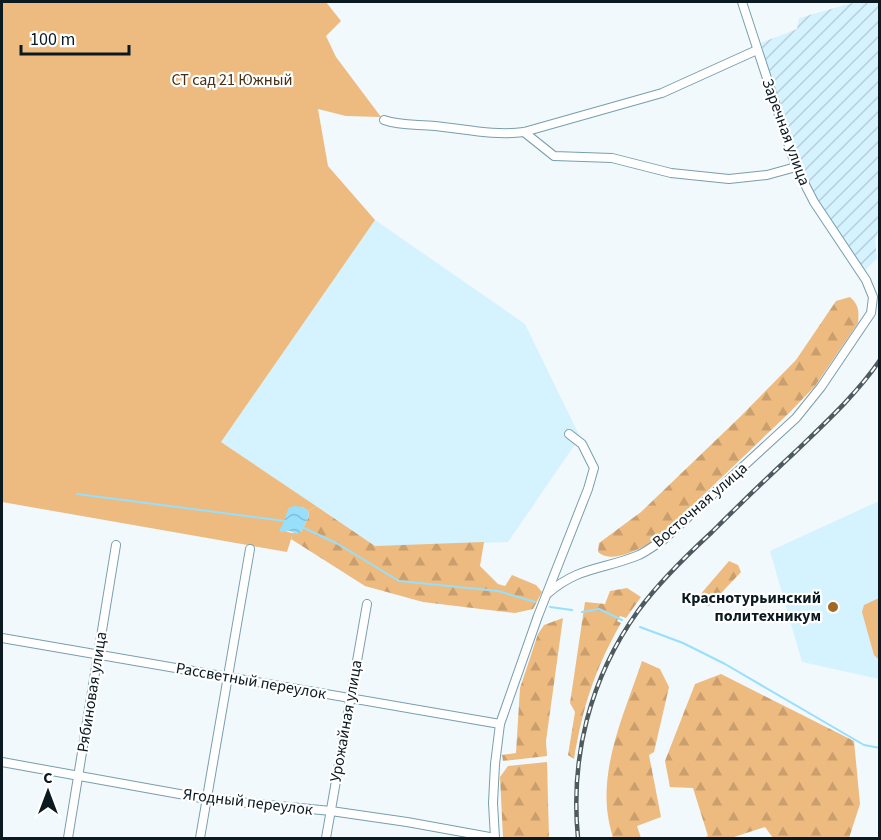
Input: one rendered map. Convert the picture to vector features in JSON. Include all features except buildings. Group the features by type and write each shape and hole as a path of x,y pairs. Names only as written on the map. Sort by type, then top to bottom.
{"street":[{"name":"Заречная улица","path":"742,2 796,167 814,202 848,254"},
{"path":"384,120 396,124 427,125 490,133 524,132 662,93 757,50"},
{"path":"524,132 554,156 612,158 671,173 729,179 767,175 796,167"},
{"name":"Восточная улица","path":"547,594 574,575 639,555 663,540 795,418 821,387 871,313 873,297 870,289 848,254"},
{"path":"495,838 493,803 500,724 594,468 582,444 569,434"},
{"name":"Рябиновая улица","path":"68,838 116,545"},
{"path":"200,838 250,549"},
{"name":"Урожайная улица","path":"326,838 366,604"},
{"name":"Рассветный переулок","path":"2,638 500,724"},
{"name":"Ягодный переулок","path":"2,762 207,799 331,811 495,838"}],"shaded area":[{"path":"856,2 879,2 880,5 879,229 875,240 877,258 864,272 816,201 798,166 761,43 797,29 799,18"},
{"path":"375,220 525,324 580,437 508,542 375,546 221,442"},
{"name":"Краснотурьинский политехникум","path":"879,501 879,679 802,662 770,551"}],"green space":[{"name":"СТ сад 21 Южный","path":"2,2 326,2 341,21 326,36 336,57 381,117 346,116 318,109 328,166 375,220 221,442 316,506 308,511 303,507 289,508 283,526 287,532 293,533 287,552 2,502"},
{"path":"850,297 858,308 858,323 815,386 789,413 654,542 618,556 604,556 598,552 599,543 641,512 796,360 836,301"},
{"path":"316,506 375,546 484,542 480,566 498,584 505,586 512,575 536,585 542,592 533,609 515,613 423,602 365,586 291,539 293,533 301,532 309,516 308,511"},
{"path":"729,561 738,565 741,572 709,606 698,603 699,596"},
{"path":"627,588 641,597 626,618 620,616 617,621 621,623 591,689 581,722 574,759 568,755 575,712 570,703 585,602 605,604 610,591"},
{"path":"880,598 879,660 874,655 862,612 864,605"},
{"path":"563,618 546,741 547,756 503,761 502,755 516,753 520,688 538,634 544,625"},
{"path":"642,661 660,669 669,687 654,752 649,755 661,817 637,826 641,838 613,838 608,816 607,796 611,757 622,717"},
{"path":"721,674 854,741 860,804 849,838 773,838 765,827 731,838 704,838 708,836 693,788 670,787 665,761 695,684"},
{"path":"547,762 549,838 503,838 500,777 508,766"}],"water":[{"path":"303,507 308,511 309,516 301,532 297,534 290,531 281,532 279,530 289,508"}],"waterway":[{"path":"77,494 285,521"},
{"path":"302,527 338,544 399,581 498,591 535,602"},
{"path":"550,607 572,610"},
{"path":"582,612 599,609 622,620"},
{"path":"640,627 683,643 725,664 864,745 880,748"}],"railway":[{"path":"578,838 577,778 587,719 607,663 621,637 646,600 692,550 839,409 880,360"}],"place":[{"name":"Краснотурьинский политехникум","path":"833,607"}]}
